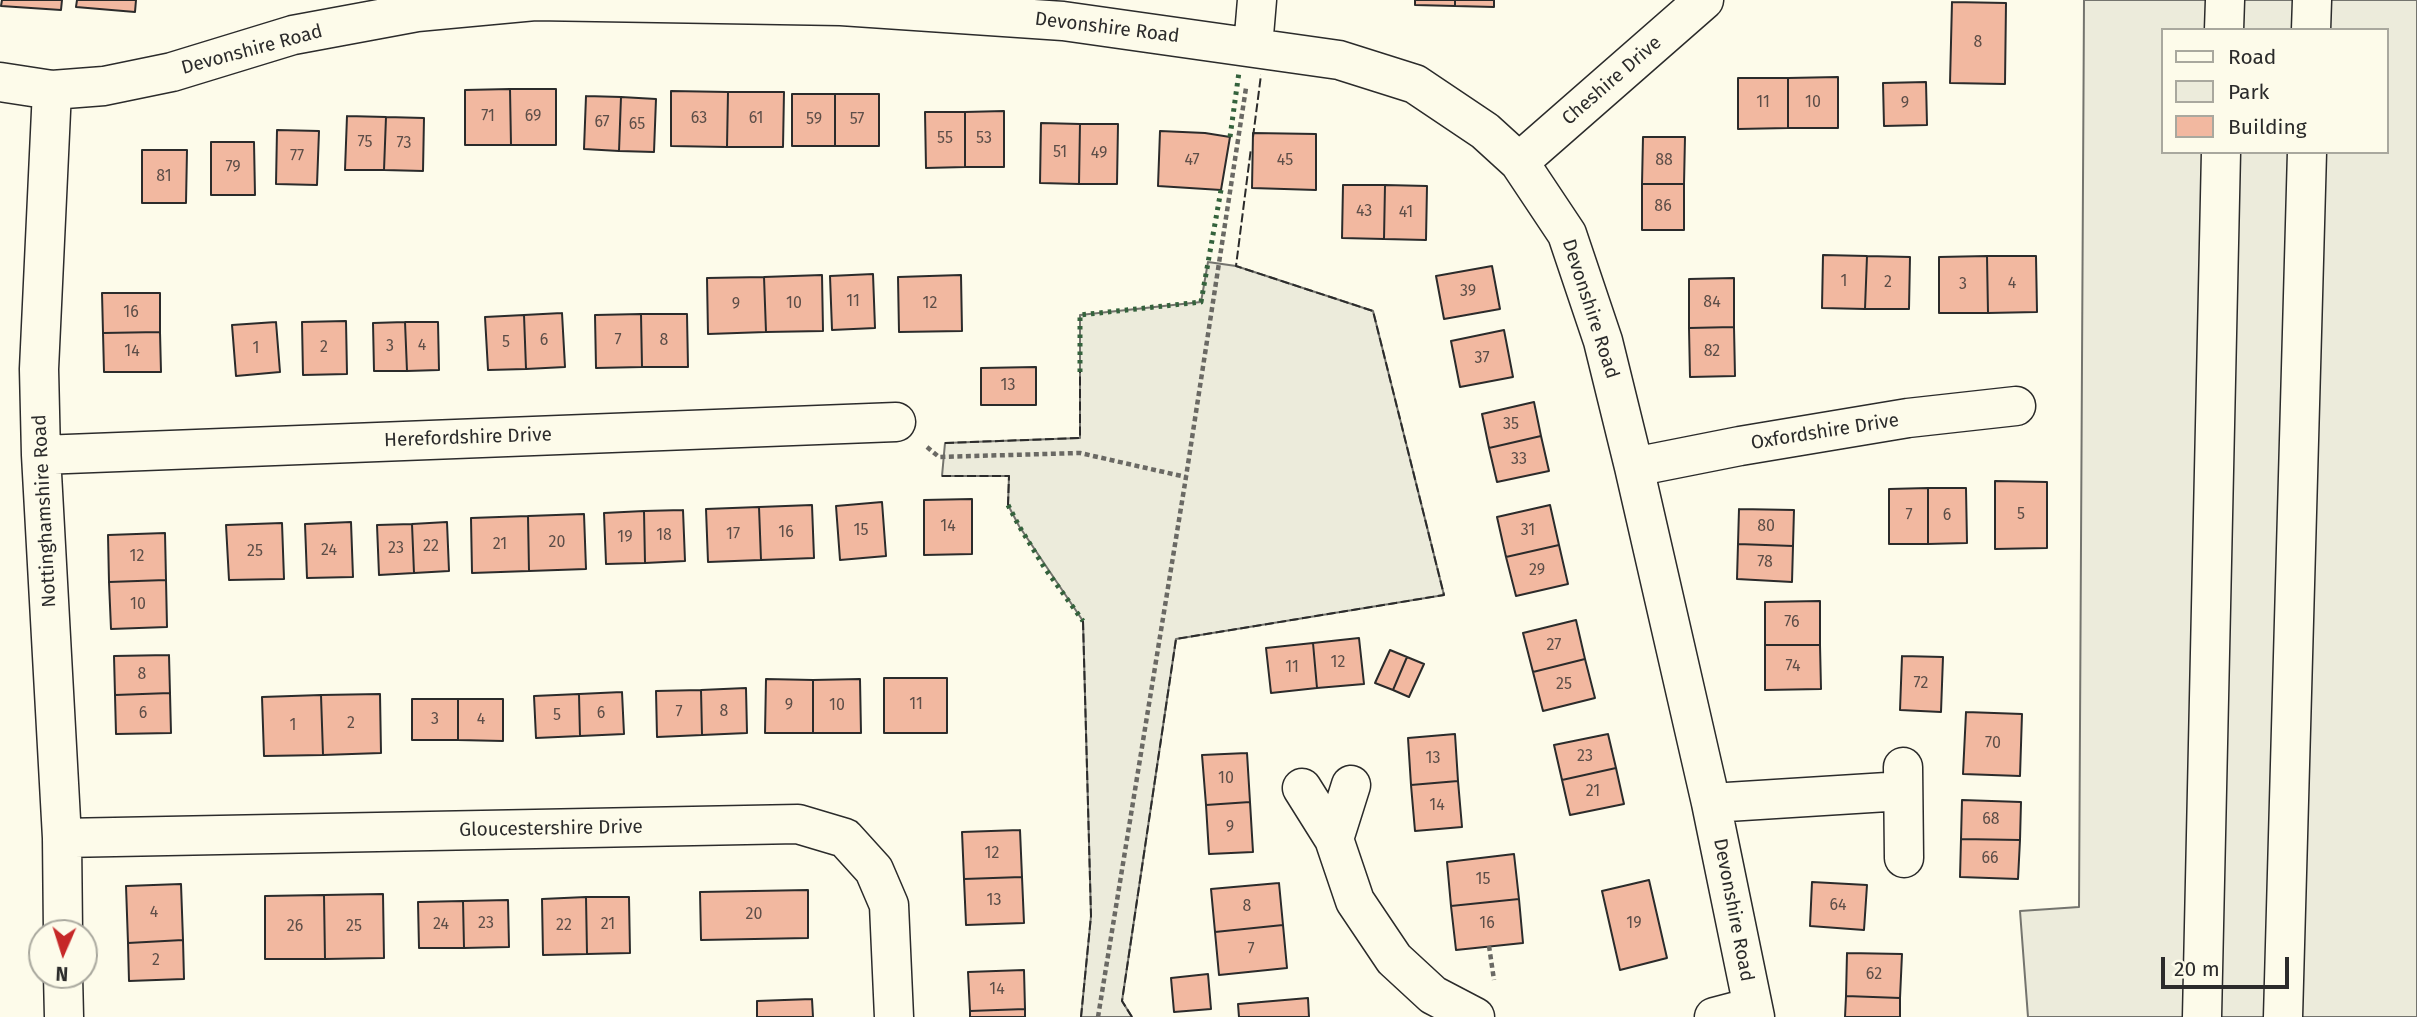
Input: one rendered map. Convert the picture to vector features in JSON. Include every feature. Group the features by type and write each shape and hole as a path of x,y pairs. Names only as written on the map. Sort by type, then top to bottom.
{"main road":[{"path":"1253,47 1257,0"},
{"name":"Cheshire Drive","path":"1519,162 1704,0"},
{"path":"2224,28 2225,0"},
{"path":"2311,28 2312,0"},
{"name":"Devonshire Road","path":"0,82 52,90 118,83 173,72 293,35 430,11 536,1 841,3 1063,21 1339,60 1415,84 1485,131 1519,162 1567,233 1603,341 1634,467 1711,803 1753,1012"},
{"name":"Nottinghamshire Road","path":"52,90 39,369 41,455 62,838 63,919"},
{"path":"2202,1017 2221,154"},
{"path":"2283,1017 2307,154"},
{"name":"Oxfordshire Drive","path":"1634,467 1908,418 2016,406"},
{"name":"Herefordshire Drive","path":"41,455 896,422"},
{"path":"1711,803 1903,779 1904,858"},
{"path":"1334,839 1351,785"},
{"path":"1302,788 1334,839 1355,901 1394,959 1433,995 1475,1017"},
{"name":"Gloucestershire Drive","path":"62,838 798,824 845,838 874,870 889,905 894,1017"},
{"path":"64,989 64,1017"},
{"path":"1714,1017 1753,1012"}],"path":[{"path":"1098,1017 1253,47"},
{"path":"896,422 939,457 1080,453 1186,477"}],"green space":[{"path":"2084,0 2417,0 2417,1017 2028,1017 2020,911 2079,907"},
{"path":"1208,262 1236,266 1373,311 1444,595 1176,639 1122,1001 1132,1017 1081,1017 1091,916 1083,621 1019,526 1008,505 1009,476 942,476 945,443 1080,438 1080,315 1201,302"}],"building":[{"path":"2,0 62,0 61,10 1,6"},
{"path":"77,0 136,0 135,12 76,7"},
{"path":"1415,0 1455,0 1455,6 1415,5"},
{"path":"1455,0 1494,0 1494,7 1455,6"},
{"path":"1952,2 2006,3 2005,84 1950,83"},
{"path":"1838,77 1838,128 1788,128 1788,78"},
{"path":"1738,78 1788,78 1788,128 1738,129"},
{"path":"1926,82 1927,125 1884,126 1883,83"},
{"path":"510,89 556,89 556,145 511,145"},
{"path":"510,89 511,145 465,145 465,90"},
{"path":"671,91 728,92 727,147 671,146"},
{"path":"728,92 784,92 783,147 727,147"},
{"path":"792,94 835,94 835,146 792,146"},
{"path":"835,94 879,94 879,146 835,146"},
{"path":"586,96 621,97 619,151 584,149"},
{"path":"621,97 656,99 654,152 619,151"},
{"path":"1004,111 1004,167 965,167 965,112"},
{"path":"925,112 965,112 965,167 926,168"},
{"path":"347,116 386,117 384,170 345,170"},
{"path":"386,117 424,118 423,171 384,170"},
{"path":"1041,123 1080,124 1079,184 1040,183"},
{"path":"1080,124 1118,124 1117,184 1079,184"},
{"path":"277,130 319,131 317,185 276,184"},
{"path":"1160,131 1230,137 1221,190 1158,186"},
{"path":"1253,133 1316,134 1316,190 1252,188"},
{"path":"1643,137 1685,137 1684,184 1642,184"},
{"path":"211,142 254,142 255,195 211,195"},
{"path":"142,150 187,150 186,203 142,203"},
{"path":"1642,184 1684,184 1684,230 1642,230"},
{"path":"1343,185 1385,185 1384,239 1342,238"},
{"path":"1385,185 1427,186 1426,240 1384,239"},
{"path":"1823,255 1867,256 1865,309 1822,308"},
{"path":"1867,256 1910,257 1909,309 1865,309"},
{"path":"1987,256 1988,313 1939,313 1939,257"},
{"path":"1987,256 2036,256 2037,312 1988,313"},
{"path":"1492,266 1500,309 1444,319 1436,276"},
{"path":"873,274 875,328 832,330 830,276"},
{"path":"822,275 823,331 766,332 764,277"},
{"path":"961,275 962,331 899,332 898,277"},
{"path":"764,277 766,332 708,334 707,278"},
{"path":"1734,278 1734,327 1689,328 1689,279"},
{"path":"102,293 160,293 160,332 103,333"},
{"path":"562,313 565,367 526,369 524,315"},
{"path":"641,314 687,314 688,367 642,367"},
{"path":"641,314 642,367 596,368 595,315"},
{"path":"524,315 526,369 488,370 485,317"},
{"path":"346,321 347,374 303,375 302,322"},
{"path":"276,322 280,372 236,376 232,325"},
{"path":"405,322 407,371 374,371 373,323"},
{"path":"405,322 438,322 439,370 407,371"},
{"path":"1734,327 1735,376 1690,377 1689,328"},
{"path":"1504,330 1513,377 1460,387 1451,341"},
{"path":"160,332 161,372 104,372 103,333"},
{"path":"1036,367 1036,405 981,405 981,368"},
{"path":"1534,402 1541,436 1489,448 1482,414"},
{"path":"1541,436 1549,471 1497,482 1489,448"},
{"path":"1995,481 2047,482 2047,548 1995,549"},
{"path":"1928,488 1966,488 1967,543 1928,544"},
{"path":"1928,488 1928,544 1889,544 1889,489"},
{"path":"972,499 972,554 924,555 924,500"},
{"path":"882,502 886,556 840,560 836,506"},
{"path":"812,505 814,558 761,560 759,507"},
{"path":"1550,505 1559,545 1506,557 1497,517"},
{"path":"759,507 761,560 708,562 706,509"},
{"path":"1739,509 1794,510 1793,546 1738,544"},
{"path":"683,510 685,561 645,563 644,511"},
{"path":"644,511 645,563 606,564 604,513"},
{"path":"584,514 586,569 529,571 528,516"},
{"path":"528,516 529,571 472,573 471,518"},
{"path":"351,522 353,577 307,578 305,524"},
{"path":"447,522 449,571 414,573 412,524"},
{"path":"282,523 284,579 229,580 226,525"},
{"path":"412,524 414,573 379,575 377,525"},
{"path":"165,533 166,580 109,582 108,535"},
{"path":"1738,544 1793,546 1792,582 1737,579"},
{"path":"1559,545 1568,584 1516,596 1506,557"},
{"path":"166,580 167,627 111,629 109,582"},
{"path":"1820,601 1820,645 1765,645 1765,602"},
{"path":"1576,620 1585,659 1533,672 1523,633"},
{"path":"1359,638 1364,684 1317,688 1313,643"},
{"path":"1313,643 1317,688 1271,693 1266,648"},
{"path":"1765,645 1820,645 1821,689 1765,690"},
{"path":"1390,650 1407,657 1393,690 1375,683"},
{"path":"169,655 170,693 115,695 114,656"},
{"path":"1902,656 1943,657 1941,712 1900,710"},
{"path":"1407,657 1424,664 1409,697 1393,690"},
{"path":"1585,659 1595,698 1543,711 1533,672"},
{"path":"884,678 947,678 947,733 884,733"},
{"path":"766,679 813,680 813,733 765,733"},
{"path":"860,679 861,733 813,733 813,680"},
{"path":"746,688 747,733 702,735 701,690"},
{"path":"701,690 702,735 657,737 656,691"},
{"path":"622,692 624,734 580,736 579,694"},
{"path":"170,693 171,733 116,734 115,695"},
{"path":"380,694 381,753 323,755 321,695"},
{"path":"579,694 580,736 536,738 534,696"},
{"path":"321,695 323,755 264,756 262,697"},
{"path":"412,699 458,699 458,740 412,740"},
{"path":"458,699 503,699 503,741 458,740"},
{"path":"1966,712 2022,714 2020,776 1963,774"},
{"path":"1455,734 1458,781 1411,785 1408,738"},
{"path":"1608,734 1616,768 1562,780 1554,745"},
{"path":"1247,753 1250,802 1206,805 1202,755"},
{"path":"1616,768 1624,804 1570,815 1562,780"},
{"path":"1458,781 1462,827 1415,831 1411,785"},
{"path":"1962,800 2021,802 2020,840 1961,839"},
{"path":"1250,802 1253,852 1209,854 1206,805"},
{"path":"1020,830 1022,877 964,879 962,832"},
{"path":"1961,839 2020,840 2018,879 1960,877"},
{"path":"1514,854 1519,899 1451,906 1447,862"},
{"path":"1022,877 1024,923 966,925 964,879"},
{"path":"1649,880 1667,958 1620,970 1602,891"},
{"path":"1812,882 1867,885 1864,930 1810,926"},
{"path":"1279,883 1283,925 1215,932 1211,889"},
{"path":"181,884 183,940 128,943 126,886"},
{"path":"808,890 808,938 701,940 700,892"},
{"path":"383,894 384,958 325,959 324,895"},
{"path":"324,895 325,959 265,959 265,896"},
{"path":"586,897 629,897 630,953 587,954"},
{"path":"586,897 587,954 543,955 542,899"},
{"path":"1519,899 1523,943 1456,950 1451,906"},
{"path":"508,900 509,947 464,948 463,901"},
{"path":"463,901 464,948 419,948 418,902"},
{"path":"1283,925 1287,968 1219,975 1215,932"},
{"path":"183,940 184,979 129,981 128,943"},
{"path":"1847,953 1902,954 1900,998 1846,996"},
{"path":"1024,970 1025,1009 970,1011 968,972"},
{"path":"1208,974 1211,1009 1174,1012 1171,978"},
{"path":"1846,996 1900,998 1900,1017 1845,1017"},
{"path":"1308,998 1309,1017 1239,1017 1238,1004"},
{"path":"812,999 813,1017 757,1017 757,1001"},
{"path":"1025,1009 1025,1017 970,1017 970,1011"}],"hedge":[{"path":"1230,137 1239,72"},
{"path":"1080,372 1080,315 1201,302 1221,190"},
{"path":"1008,505 1044,567 1083,621"}],"fence":[{"path":"1253,137 1261,75"},
{"path":"1132,1017 1122,1001 1176,639 1444,595 1373,311 1236,266 1251,148"},
{"path":"945,443 1080,438 1080,372"},
{"path":"942,476 1009,476 1008,505"},
{"path":"1081,1017 1091,916 1083,621"}]}
